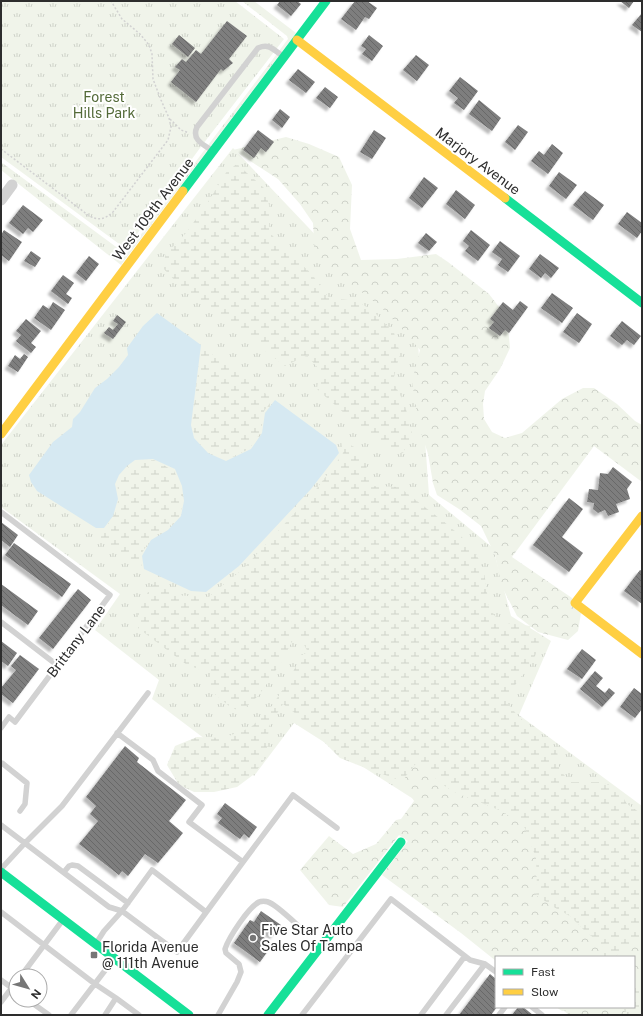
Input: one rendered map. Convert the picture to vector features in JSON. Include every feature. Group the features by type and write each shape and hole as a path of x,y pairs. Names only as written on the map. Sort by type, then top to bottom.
{"street":[{"name":"West 109th Avenue","path":"1,434 285,58 326,1"},
{"name":"Marjory Avenue","path":"297,40 642,303"},
{"path":"1,200 12,186"},
{"path":"642,516 575,603 642,654"},
{"path":"268,1015 401,842"},
{"path":"1,871 189,1015"}],"lane":[{"path":"214,151 199,142 195,133 197,127 258,48 269,46 285,58"},
{"name":"Brittany Lane","path":"1,512 110,595 15,722 9,717 1,728"},
{"path":"1,622 58,665"},
{"path":"1,871 25,843 62,806 148,693"},
{"path":"118,733 153,760 158,771 202,805 189,822 243,862"},
{"path":"1,764 2,763 27,783 25,804 20,811"},
{"path":"1,825 108,907 122,911 177,952 293,795 337,828"},
{"path":"64,872 69,866 78,866 128,903"},
{"path":"95,944 104,931 122,911 152,870 206,912"},
{"path":"302,1015 391,899 470,960 485,964 495,971"},
{"path":"218,1015 241,972 239,964 226,953 224,949 230,936 252,908 260,902 268,901 304,931"},
{"path":"1,912 95,984 139,1015"},
{"path":"27,968 63,919"},
{"path":"422,1015 465,956"},
{"path":"71,1015 114,958"},
{"path":"446,1015 485,964"},
{"path":"105,1015 116,998"},
{"path":"39,1008 49,1015"},
{"path":"533,1008 542,1015"}],"path":[{"path":"1,149 92,218 103,219 108,217 113,212 168,140 171,127 169,118 153,79 152,54 149,45 140,34 122,19 111,1"},
{"path":"169,118 181,130 188,133 195,133"}],"green space":[{"name":"Forest Hills Park","path":"1,1 235,1 284,39 200,148 126,249 1,157"},
{"path":"242,1 254,1 296,33 121,265 1,170 1,162 123,252 127,253 288,39 287,36"},
{"path":"286,137 309,144 339,157 352,185 350,229 361,260 397,259 436,254 489,294 502,311 508,327 510,348 500,369 485,391 483,404 484,419 492,432 505,438 522,433 562,399 583,388 594,388 617,404 635,421 642,425 642,482 594,446 512,557 572,598 581,613 578,631 568,640 538,632 517,616 502,587 495,555 481,526 459,509 437,495 433,483 428,454 419,426 412,381 420,350 380,306 315,257 313,223 300,204 278,179 233,150"},
{"path":"233,148 418,343 429,495 493,548 511,616 551,641 519,715 642,806 642,1015 569,1015 560,1008 635,1008 635,956 495,956 415,800 294,723 254,776 152,699 159,680 95,630 120,594 1,507 1,445"},
{"path":"237,164 264,188 269,205 269,232 311,273 329,298 358,301 376,314 394,333 400,353 393,381 405,405 412,434 403,453 382,447 317,389 320,370 307,356 285,366 179,285 162,267 166,254 186,233 206,205 227,171"},
{"path":"201,346 273,399 264,411 261,432 249,449 226,460 210,453 195,437 192,425"},
{"path":"341,440 356,448 366,466 373,486 399,487 448,525 473,547 484,571 489,607 499,622 531,626 529,630 537,636 539,642 535,656 512,690 507,703 519,717 557,750 561,771 571,782 604,782 621,794 627,804 642,814 642,940 631,948 615,956 603,956 602,946 598,941 586,932 570,916 536,895 536,858 525,828 515,819 499,810 452,791 417,762 402,781 340,758 296,714 283,704 269,726 266,758 253,775 237,787 214,792 194,792 179,785 167,765 175,746 197,737 223,738 250,728 269,710 287,683 302,655 308,652 298,634 298,630 282,661 259,695 241,712 229,706 210,690 210,673 187,665 138,628 138,608 155,581 173,595 209,597 243,569 314,492 343,453"},
{"path":"154,460 174,471 182,488 183,500 180,516 167,529 152,537 140,556 142,569 98,538 115,514 119,497 117,483 121,474 138,462"},
{"path":"417,762 452,791 499,810 515,819 525,828 536,858 536,895 570,916 586,932 598,941 602,946 603,956 495,956 495,960 461,933 382,875 408,841 399,835 343,907 329,905 300,870 329,836 353,854 376,844 396,820 401,819 414,801 402,781"},
{"path":"642,940 642,987 635,982 635,956 615,956 631,948"},
{"path":"635,982 642,987 642,1015 633,1015 619,1008 635,1008"},
{"path":"558,1008 619,1008 633,1015 581,1015 580,1011 562,1011"}],"shaded area":[{"path":"157,313 201,345 191,425 194,438 208,453 226,461 251,449 262,433 265,413 275,400 336,445 339,453 311,489 239,566 206,592 191,591 144,569 142,556 151,540 168,530 181,516 184,501 182,486 175,469 153,459 135,460 127,466 119,475 115,484 118,499 113,516 104,528 96,528 37,491 31,482 29,475 53,442 72,427 73,419 80,412 95,388 119,367 128,355 127,348 143,326"}],"building":[{"path":"280,1 297,1 301,4 291,16 277,5"},
{"path":"355,1 367,1 377,8 369,19 365,17 356,30 341,19"},
{"path":"620,1 634,1 629,8"},
{"path":"642,13 642,32 632,25"},
{"path":"227,21 247,36 229,59 233,63 223,71 221,69 196,102 171,82 180,70 175,67 182,59 186,62 196,50 201,54"},
{"path":"179,35 195,48 188,57 172,44"},
{"path":"369,35 383,46 372,61 362,54 366,49 361,46"},
{"path":"416,55 429,65 417,81 403,70"},
{"path":"298,69 315,82 306,93 289,80"},
{"path":"460,77 478,91 464,110 454,103 458,98 449,91"},
{"path":"325,87 338,97 330,108 316,98"},
{"path":"479,100 501,118 492,131 469,114"},
{"path":"280,109 290,117 282,128 272,120"},
{"path":"518,125 528,132 515,150 505,142"},
{"path":"258,130 274,142 266,152 261,148 254,158 243,150"},
{"path":"374,130 386,138 372,159 360,152"},
{"path":"552,144 563,153 548,174 531,161 539,151 544,155"},
{"path":"559,172 577,185 566,199 549,186"},
{"path":"424,177 438,188 422,208 409,198"},
{"path":"456,190 475,205 465,219 446,204"},
{"path":"585,191 604,205 593,220 573,205"},
{"path":"23,205 43,220 33,232 28,228 23,234 9,223"},
{"path":"627,212 642,223 642,231 637,238 618,224"},
{"path":"4,230 22,242 9,261 1,255 1,235"},
{"path":"471,230 490,245 478,261 465,251 469,246 463,241"},
{"path":"426,233 437,242 429,251 418,243"},
{"path":"500,241 520,256 508,272 498,265 502,259 492,252"},
{"path":"31,251 41,258 35,267 24,261"},
{"path":"540,254 559,268 551,278 545,273 541,278 529,269"},
{"path":"89,256 99,264 86,281 76,273"},
{"path":"63,275 74,283 66,294 72,298 68,304 51,291"},
{"path":"552,293 573,308 562,323 541,308"},
{"path":"520,301 528,307 509,333 505,330 500,336 489,328 494,322 490,319 503,302 513,310"},
{"path":"53,302 65,310 51,330 34,318 43,305 49,309"},
{"path":"577,313 592,324 579,343 563,332"},
{"path":"117,315 126,322 113,339 104,333 109,327 113,330 118,324 113,321"},
{"path":"26,319 41,331 31,343 36,347 31,353 16,341 21,335 16,331"},
{"path":"622,321 641,336 634,345 627,340 622,345 610,336"},
{"path":"24,354 28,357 18,372 8,366 15,355 20,359"},
{"path":"613,467 632,482 627,489 630,499 616,504 619,512 608,516 605,510 598,513 593,509 594,503 587,502 589,489 598,490 600,473 608,474"},
{"path":"569,498 583,509 562,537 583,553 569,572 533,545"},
{"path":"1,522 18,535 10,547 1,540"},
{"path":"14,543 71,584 62,597 5,555"},
{"path":"640,570 642,571 642,604 624,591"},
{"path":"1,584 38,611 28,625 1,605"},
{"path":"78,589 91,600 53,649 39,638"},
{"path":"1,641 17,653 8,666 1,661"},
{"path":"582,649 596,660 582,679 567,669"},
{"path":"20,655 39,669 13,703 1,694 1,688 16,670 11,666"},
{"path":"595,671 603,678 596,686 605,693 609,688 615,693 602,707 580,689"},
{"path":"634,688 642,694 642,709 635,718 620,707"},
{"path":"125,746 139,758 137,762 186,800 169,821 183,833 158,863 145,854 128,876 122,871 119,875 79,844 98,821 90,814 96,806 86,797"},
{"path":"225,803 257,827 249,838 244,834 240,839 218,823 222,818 217,814"},
{"path":"261,911 281,925 273,936 266,931 262,936 273,944 260,962 234,943 250,920 254,922"},
{"path":"490,974 495,978 495,1008 496,1008 491,1015 459,1015"},
{"path":"517,1008 524,1008 533,1015 512,1015"}],"traffic: fast":[{"path":"183,191 326,1"},
{"path":"505,198 642,303"},
{"path":"268,1015 401,842"},
{"path":"1,872 189,1015"}],"traffic: slow":[{"path":"297,40 505,198"},
{"path":"1,434 183,191"},
{"path":"642,516 575,603 642,654"}],"place":[{"name":"Five Star Auto Sales Of Tampa","path":"253,938"},
{"name":"Florida Avenue @ 111th Avenue","path":"94,955"}]}
